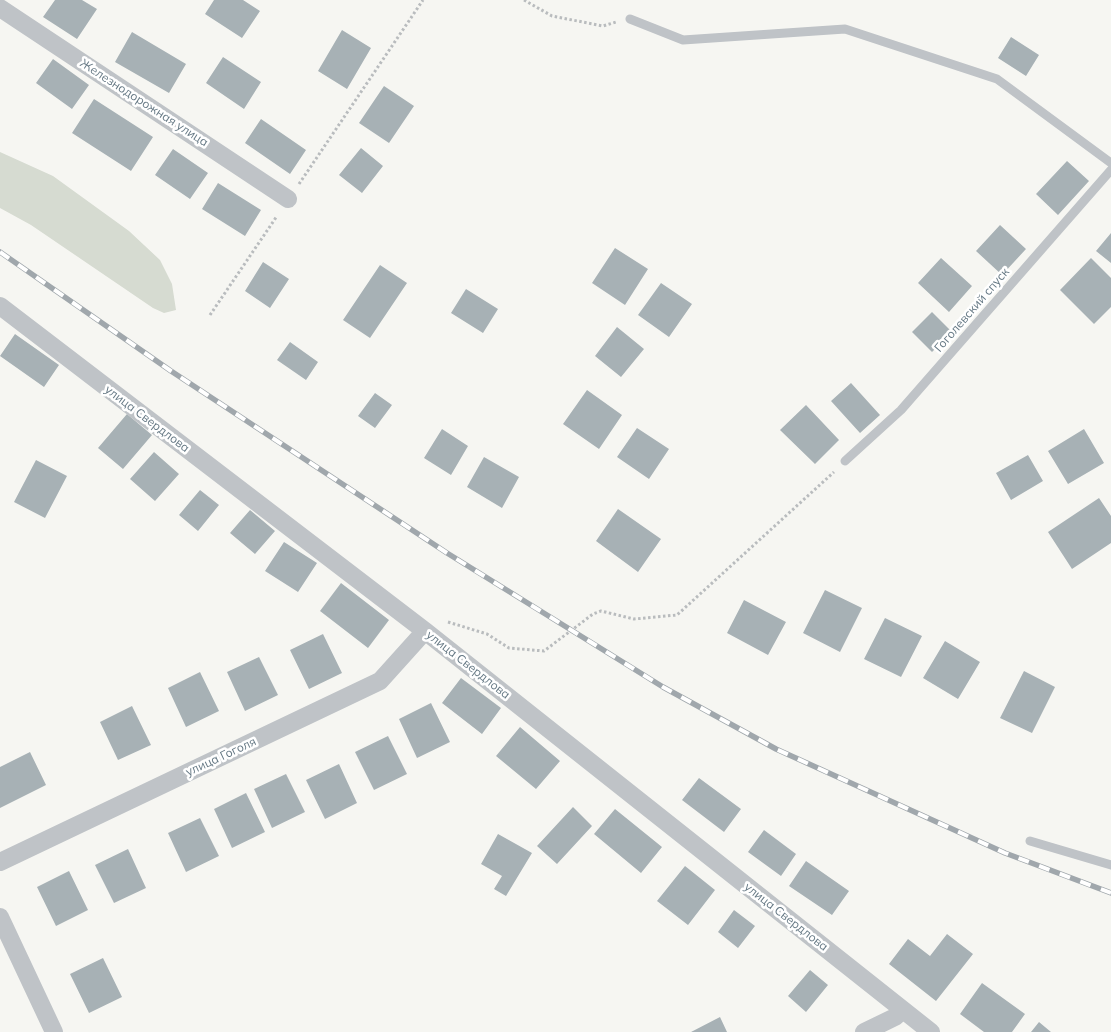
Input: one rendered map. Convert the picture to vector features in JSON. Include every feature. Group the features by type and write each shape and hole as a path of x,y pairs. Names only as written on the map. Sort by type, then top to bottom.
{"street":[{"name":"Железнодорожная улица","path":"0,8 288,198"},
{"name":"улица Свердлова","path":"0,306 425,630 931,1032"},
{"name":"улица Гоголя","path":"0,862 380,681 425,630"},
{"path":"0,917 54,1032"},
{"path":"864,1032 894,1017 903,1010"}],"lane":[{"path":"630,19 683,40 845,29 997,78 1111,163"},
{"name":"Гоголевский спуск","path":"845,462 901,410 1111,170"},
{"path":"1030,841 1111,865"}],"path":[{"path":"210,315 423,0"},
{"path":"524,0 552,16 603,26 630,19"},
{"path":"425,630 445,621 487,634 509,648 544,651 593,614 601,611 634,619 677,615 845,462"}],"shaded area":[{"path":"0,152 53,176 129,231 160,260 172,284 176,310 164,313 153,308 31,225 0,208"}],"building":[{"path":"55,0 82,0 97,9 77,39 43,17"},
{"path":"214,0 243,0 260,11 242,38 205,14"},
{"path":"342,30 371,48 347,89 318,71"},
{"path":"132,32 186,64 169,93 115,62"},
{"path":"1011,37 1039,55 1026,76 998,58"},
{"path":"223,57 261,82 244,109 206,83"},
{"path":"53,59 89,85 72,109 36,83"},
{"path":"384,86 414,106 389,143 359,123"},
{"path":"94,99 153,137 131,171 72,133"},
{"path":"261,119 306,150 290,174 245,143"},
{"path":"361,148 383,166 362,193 339,175"},
{"path":"173,149 208,173 190,199 155,175"},
{"path":"1067,161 1089,181 1058,215 1036,194"},
{"path":"218,183 261,210 245,236 202,209"},
{"path":"1000,225 1026,249 1002,275 976,251"},
{"path":"1111,233 1111,263 1096,251"},
{"path":"615,248 648,269 625,305 592,283"},
{"path":"941,258 972,286 949,312 918,283"},
{"path":"1091,258 1111,278 1111,307 1094,324 1060,290"},
{"path":"263,262 289,279 270,308 245,291"},
{"path":"380,265 407,283 370,338 343,320"},
{"path":"661,283 692,304 669,337 638,315"},
{"path":"466,289 498,309 483,333 451,313"},
{"path":"932,312 952,332 932,352 912,332"},
{"path":"617,327 644,349 621,377 595,356"},
{"path":"15,334 59,365 44,387 0,356"},
{"path":"290,342 318,362 306,380 277,360"},
{"path":"851,383 880,415 860,433 831,401"},
{"path":"587,390 622,415 599,449 563,424"},
{"path":"375,393 392,405 375,428 358,416"},
{"path":"806,405 839,440 815,464 780,430"},
{"path":"127,414 152,435 123,469 98,448"},
{"path":"637,428 669,449 649,479 617,457"},
{"path":"442,429 468,446 451,475 424,458"},
{"path":"1084,429 1104,463 1068,484 1048,451"},
{"path":"154,452 179,474 155,501 130,479"},
{"path":"1028,455 1043,481 1011,500 996,473"},
{"path":"484,457 519,477 502,508 467,487"},
{"path":"36,460 67,476 45,518 14,502"},
{"path":"200,490 219,505 198,531 179,515"},
{"path":"1099,498 1111,516 1111,543 1072,569 1048,532"},
{"path":"618,509 661,539 638,572 596,541"},
{"path":"250,510 275,531 255,554 230,533"},
{"path":"284,542 317,563 298,592 265,571"},
{"path":"341,583 389,620 368,648 320,611"},
{"path":"825,590 862,608 840,652 803,633"},
{"path":"744,600 786,622 768,655 727,633"},
{"path":"885,618 922,636 901,677 864,659"},
{"path":"323,634 342,673 309,689 290,650"},
{"path":"945,641 980,662 958,699 923,678"},
{"path":"259,657 278,695 245,711 227,672"},
{"path":"1024,671 1055,687 1032,733 1000,718"},
{"path":"200,672 219,711 186,727 168,688"},
{"path":"461,678 501,708 482,734 442,703"},
{"path":"431,703 450,742 417,758 399,719"},
{"path":"132,706 151,745 118,760 100,722"},
{"path":"520,727 560,761 536,789 496,756"},
{"path":"388,736 407,774 374,790 355,752"},
{"path":"30,752 46,785 0,808 0,767"},
{"path":"339,764 357,803 325,819 306,780"},
{"path":"286,774 305,812 272,828 254,789"},
{"path":"699,778 741,809 724,832 682,800"},
{"path":"246,793 265,832 232,848 214,809"},
{"path":"573,807 592,826 557,864 537,846"},
{"path":"615,809 662,847 641,873 594,834"},
{"path":"200,818 219,856 186,872 168,833"},
{"path":"764,830 796,854 781,876 748,852"},
{"path":"498,834 532,853 506,896 494,889 502,876 481,864"},
{"path":"128,849 146,888 114,903 95,865"},
{"path":"806,861 849,891 832,915 789,886"},
{"path":"685,866 715,890 688,925 657,901"},
{"path":"69,871 88,910 56,926 37,887"},
{"path":"734,910 755,926 738,948 718,932"},
{"path":"947,934 973,954 936,1001 889,964 908,939 930,956"},
{"path":"103,958 122,997 89,1013 70,974"},
{"path":"810,970 828,985 806,1012 788,996"},
{"path":"982,983 1025,1014 1012,1032 984,1032 960,1014"},
{"path":"720,1017 727,1032 691,1032"},
{"path":"1039,1022 1051,1032 1031,1032"}],"railway":[{"path":"0,252 171,371 447,553 663,687 776,749 1005,853 1111,893"}]}
